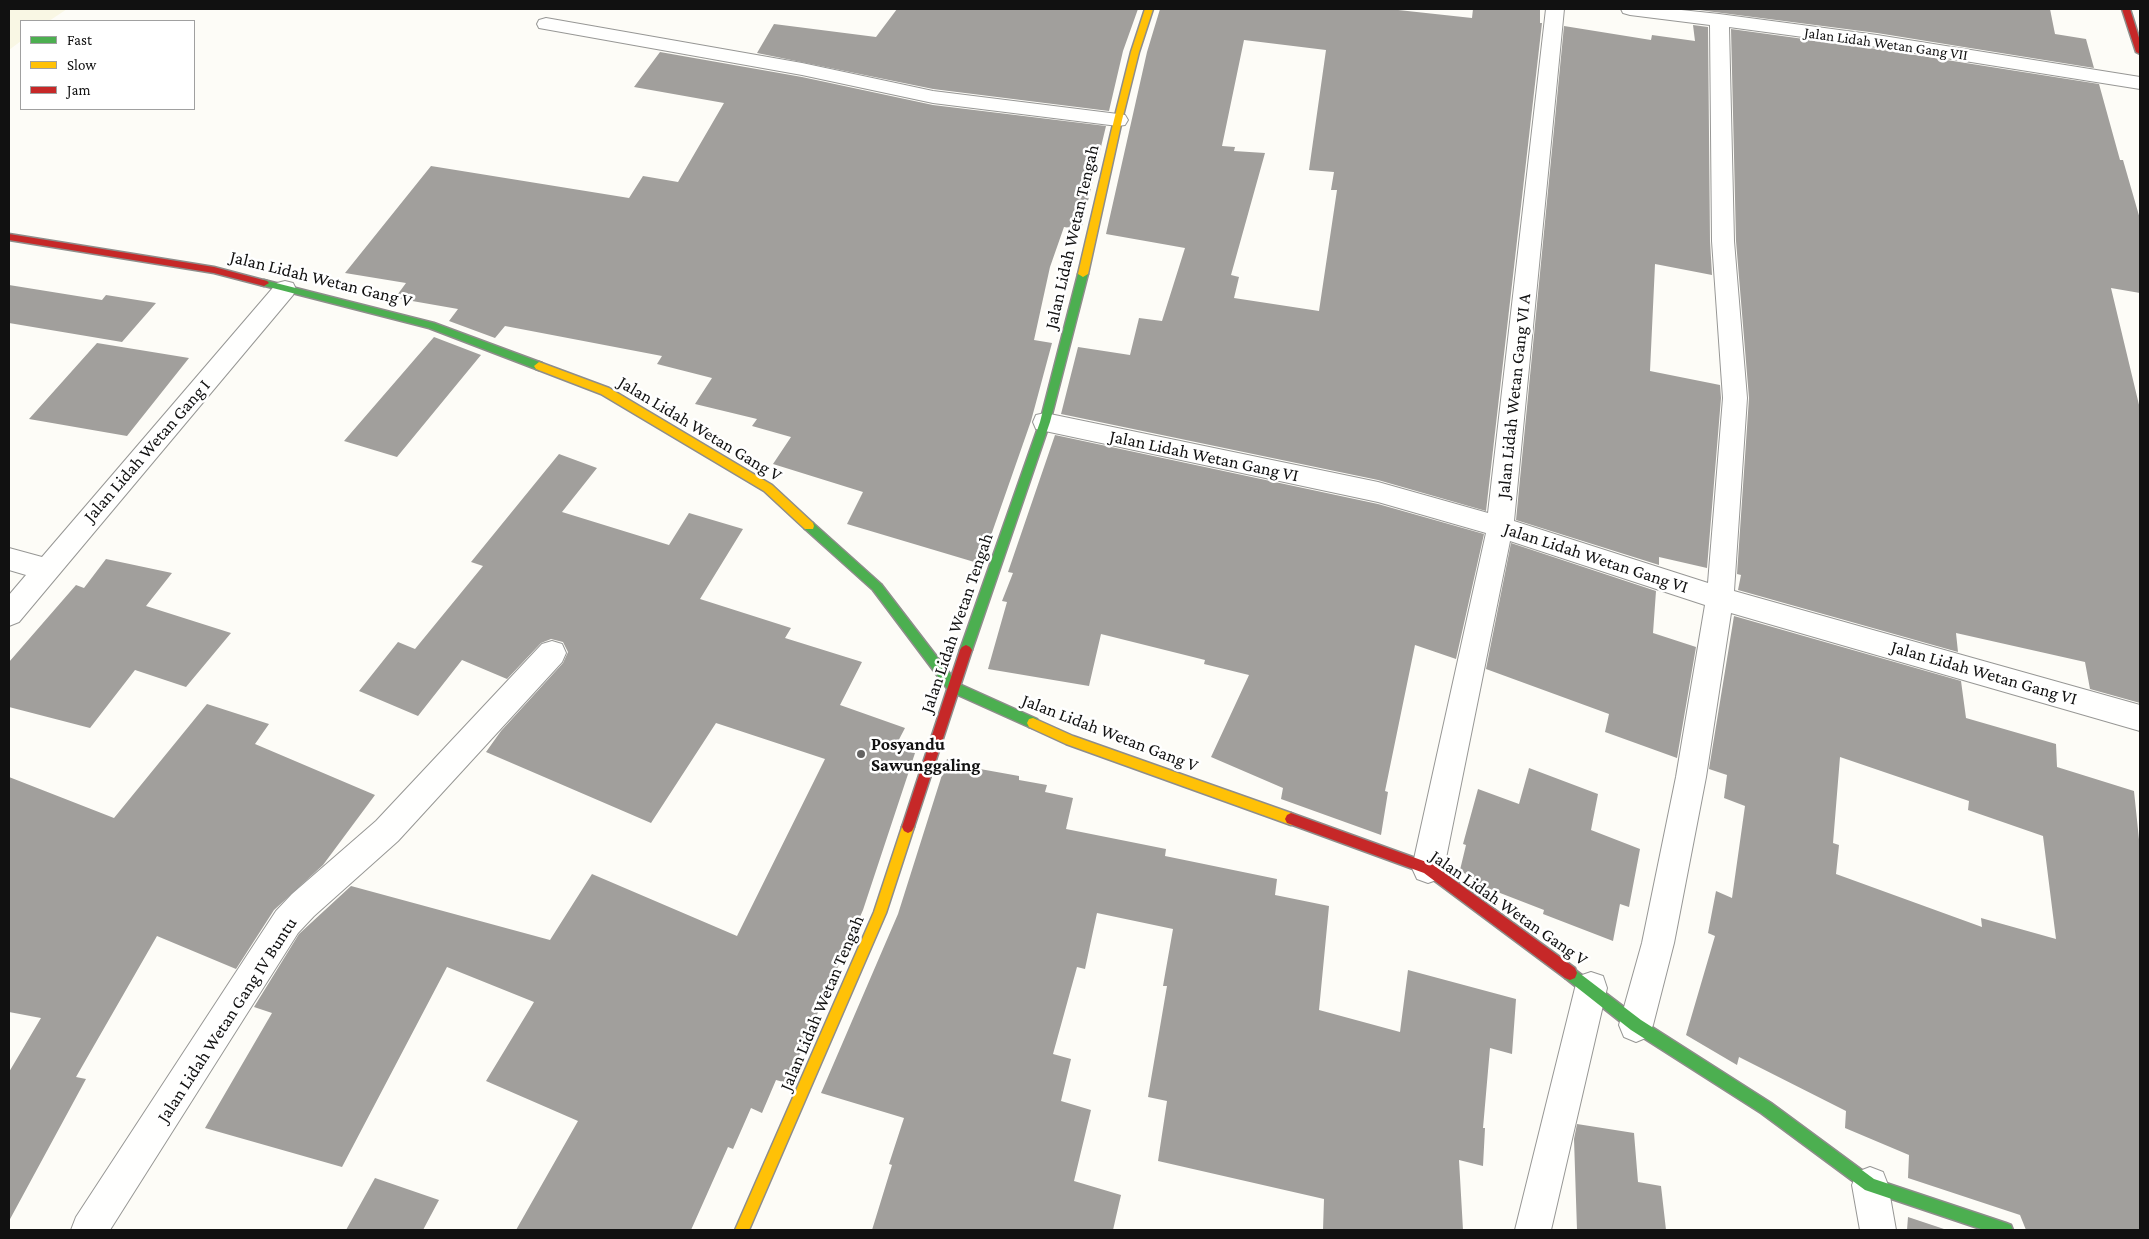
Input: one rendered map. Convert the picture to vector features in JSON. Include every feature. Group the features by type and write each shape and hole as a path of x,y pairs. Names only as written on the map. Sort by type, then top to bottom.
{"street":[{"name":"Jalan Lidah Wetan Tengah","path":"742,1230 880,913 953,687 1045,422 1086,264 1135,52 1150,9"},
{"name":"Jalan Lidah Wetan Gang VI A","path":"1428,868 1500,527 1555,9"},
{"name":"Jalan Lidah Wetan Gang VII","path":"1630,9 1877,41 2140,83"},
{"path":"2126,9 2140,52"},
{"path":"1636,1025 1658,943 1691,777 1720,598 1735,398 1724,240 1719,20"},
{"path":"546,24 802,69 933,97 1118,120"},
{"name":"Jalan Lidah Wetan Gang V","path":"9,237 214,270 431,325 606,391 768,488 877,587 953,687 1070,740 1428,868 1591,988 1636,1025 1766,1108 1870,1185 2006,1230"},
{"name":"Jalan Lidah Wetan Gang I","path":"9,614 285,289"},
{"name":"Jalan Lidah Wetan Gang VI","path":"1045,422 1378,492 1500,527 1720,598 2140,718"},
{"path":"9,559 46,569"},
{"name":"Jalan Lidah Wetan Gang IV Buntu","path":"89,1230 288,922 303,905 387,830 552,653"},
{"path":"1534,1230 1540,1196 1591,988"},
{"path":"1870,1185 1878,1230"}],"shaded area":[{"path":"9,9 67,9 50,20 20,20 20,42 9,50"}],"building":[{"path":"897,9 1138,9 1123,51 1109,111 933,89 757,53 774,24 876,37"},
{"path":"1160,9 1389,9 1472,18 1473,9 1540,9 1540,23 1542,23 1486,511 1378,480 1061,414 1078,347 1130,355 1139,318 1162,321 1185,248 1106,234 1147,52","holes":["1244,40 1326,50 1309,170 1334,172 1331,190 1337,190 1319,311 1234,298 1239,277 1231,275 1265,153 1234,151 1235,147 1222,146"]},
{"path":"1691,9 2050,9 2055,34 2086,39 2094,68 1877,33"},
{"path":"1693,25 1708,27 1712,275 1655,264 1650,371 1720,385 1721,398 1707,568 1659,557 1659,565 1516,520 1564,26 1651,40 1652,35 1695,41"},
{"path":"1731,29 1877,49 2099,84 2120,160 2123,160 2140,219 2140,293 2111,288 2140,409 2140,703 2090,689 2085,662 1956,633 1958,652 1738,590 1741,575 1737,574 1749,398 1736,241"},
{"path":"660,52 802,77 933,105 1106,126 1081,230 1064,227 1050,267 1034,340 1052,343 1031,421 981,564 847,524 863,492 773,464 791,437 752,426 757,419 695,404 712,378 657,364 662,356 505,326 495,338 449,321 458,309 395,298 406,283 345,273 431,166 629,198 643,176 678,182 724,103 634,87"},
{"path":"9,285 102,300 106,295 156,303 122,342 9,323"},
{"path":"434,337 481,355 397,457 344,441"},
{"path":"97,343 189,358 127,436 29,419"},
{"path":"1055,435 1378,504 1484,534 1456,659 1415,645 1385,791 1388,792 1381,835 1281,799 1283,788 1211,757 1249,675 1204,664 1205,660 1101,634 1089,686 988,669 1007,602 1002,601 1013,573 1008,572"},
{"path":"559,454 597,468 562,512 669,545 689,513 743,529 700,599 791,628 785,638 862,662 840,705 905,728 894,749 915,753 863,910 787,1083 776,1080 762,1113 751,1108 733,1149 728,1147 691,1230 516,1230 578,1121 486,1081 534,1002 447,967 342,1167 205,1128 272,1013 254,1007 299,934 351,886 550,940 592,874 737,936 825,759 716,723 651,823 486,752 501,731 563,663 568,652 563,642 551,639 541,643 507,679 462,660 418,716 359,691 398,642 415,649 483,566 471,562"},
{"path":"1511,543 1656,591 1653,633 1696,647 1677,758 1605,732 1609,714 1486,669"},
{"path":"106,559 172,573 146,606 231,633 186,687 135,670 90,728 9,707 9,662 76,585 84,588"},
{"path":"1734,616 1961,681 1966,718 2056,744 2057,767 2134,791 2140,849 2140,1230 2026,1230 2020,1215 1908,1178 1909,1155 1845,1128 1846,1111 1739,1057 1737,1065 1686,1035 1715,936 1708,933 1716,891 1732,898 1745,806 1724,798 1727,775 1709,769","holes":["1840,757 1969,801 1968,810 2043,836 2056,939 1981,918 1982,927 1836,874 1839,845 1833,843"]},
{"path":"207,704 269,724 255,744 375,795 323,865 274,910 236,969 157,936 76,1077 86,1079 9,1221 9,1072 41,1018 9,1012 9,777 114,818"},
{"path":"947,759 981,765 980,769 1019,776 1019,780 1047,785 1045,792 1073,798 1066,829 1166,849 1165,856 1277,879 1275,895 1329,906 1319,1010 1400,1032 1408,970 1516,999 1512,1054 1490,1048 1483,1128 1485,1128 1483,1166 1459,1160 1463,1230 1323,1230 1324,1199 1158,1161 1167,1101 1148,1097 1167,986 1163,986 1173,929 1097,913 1085,969 1077,967 1053,1054 1071,1059 1061,1101 1091,1110 1074,1181 1121,1195 1113,1230 872,1230 892,1165 889,1164 904,1118 821,1093 898,914"},
{"path":"1529,768 1598,794 1591,830 1640,849 1629,907 1620,904 1613,941 1543,914 1544,910 1482,886 1460,870 1466,845 1463,844 1478,789 1519,804"},
{"path":"1577,1124 1634,1133 1638,1182 1661,1186 1666,1230 1577,1230 1574,1139"},
{"path":"375,1178 439,1200 423,1230 346,1230"},
{"path":"1908,1217 1947,1230 1907,1230"}],"traffic: fast":[{"path":"966,650 1045,422 1083,274"},
{"path":"264,283 431,325 539,366"},
{"path":"809,526 877,587 953,687 1033,723"},
{"path":"1570,973 1636,1025 1766,1108 1870,1185 2006,1230"}],"traffic: slow":[{"path":"1083,274 1118,120 1135,52 1149,9"},
{"path":"539,366 605,391 768,488 809,526"},
{"path":"1033,723 1070,740 1291,819"},
{"path":"742,1230 880,913 908,827"}],"traffic: jam":[{"path":"2126,9 2140,52"},
{"path":"9,237 214,270 264,283"},
{"path":"908,827 966,650"},
{"path":"1291,819 1428,868 1570,973"}],"place":[{"name":"Posyandu Sawunggaling","path":"861,754"}]}
